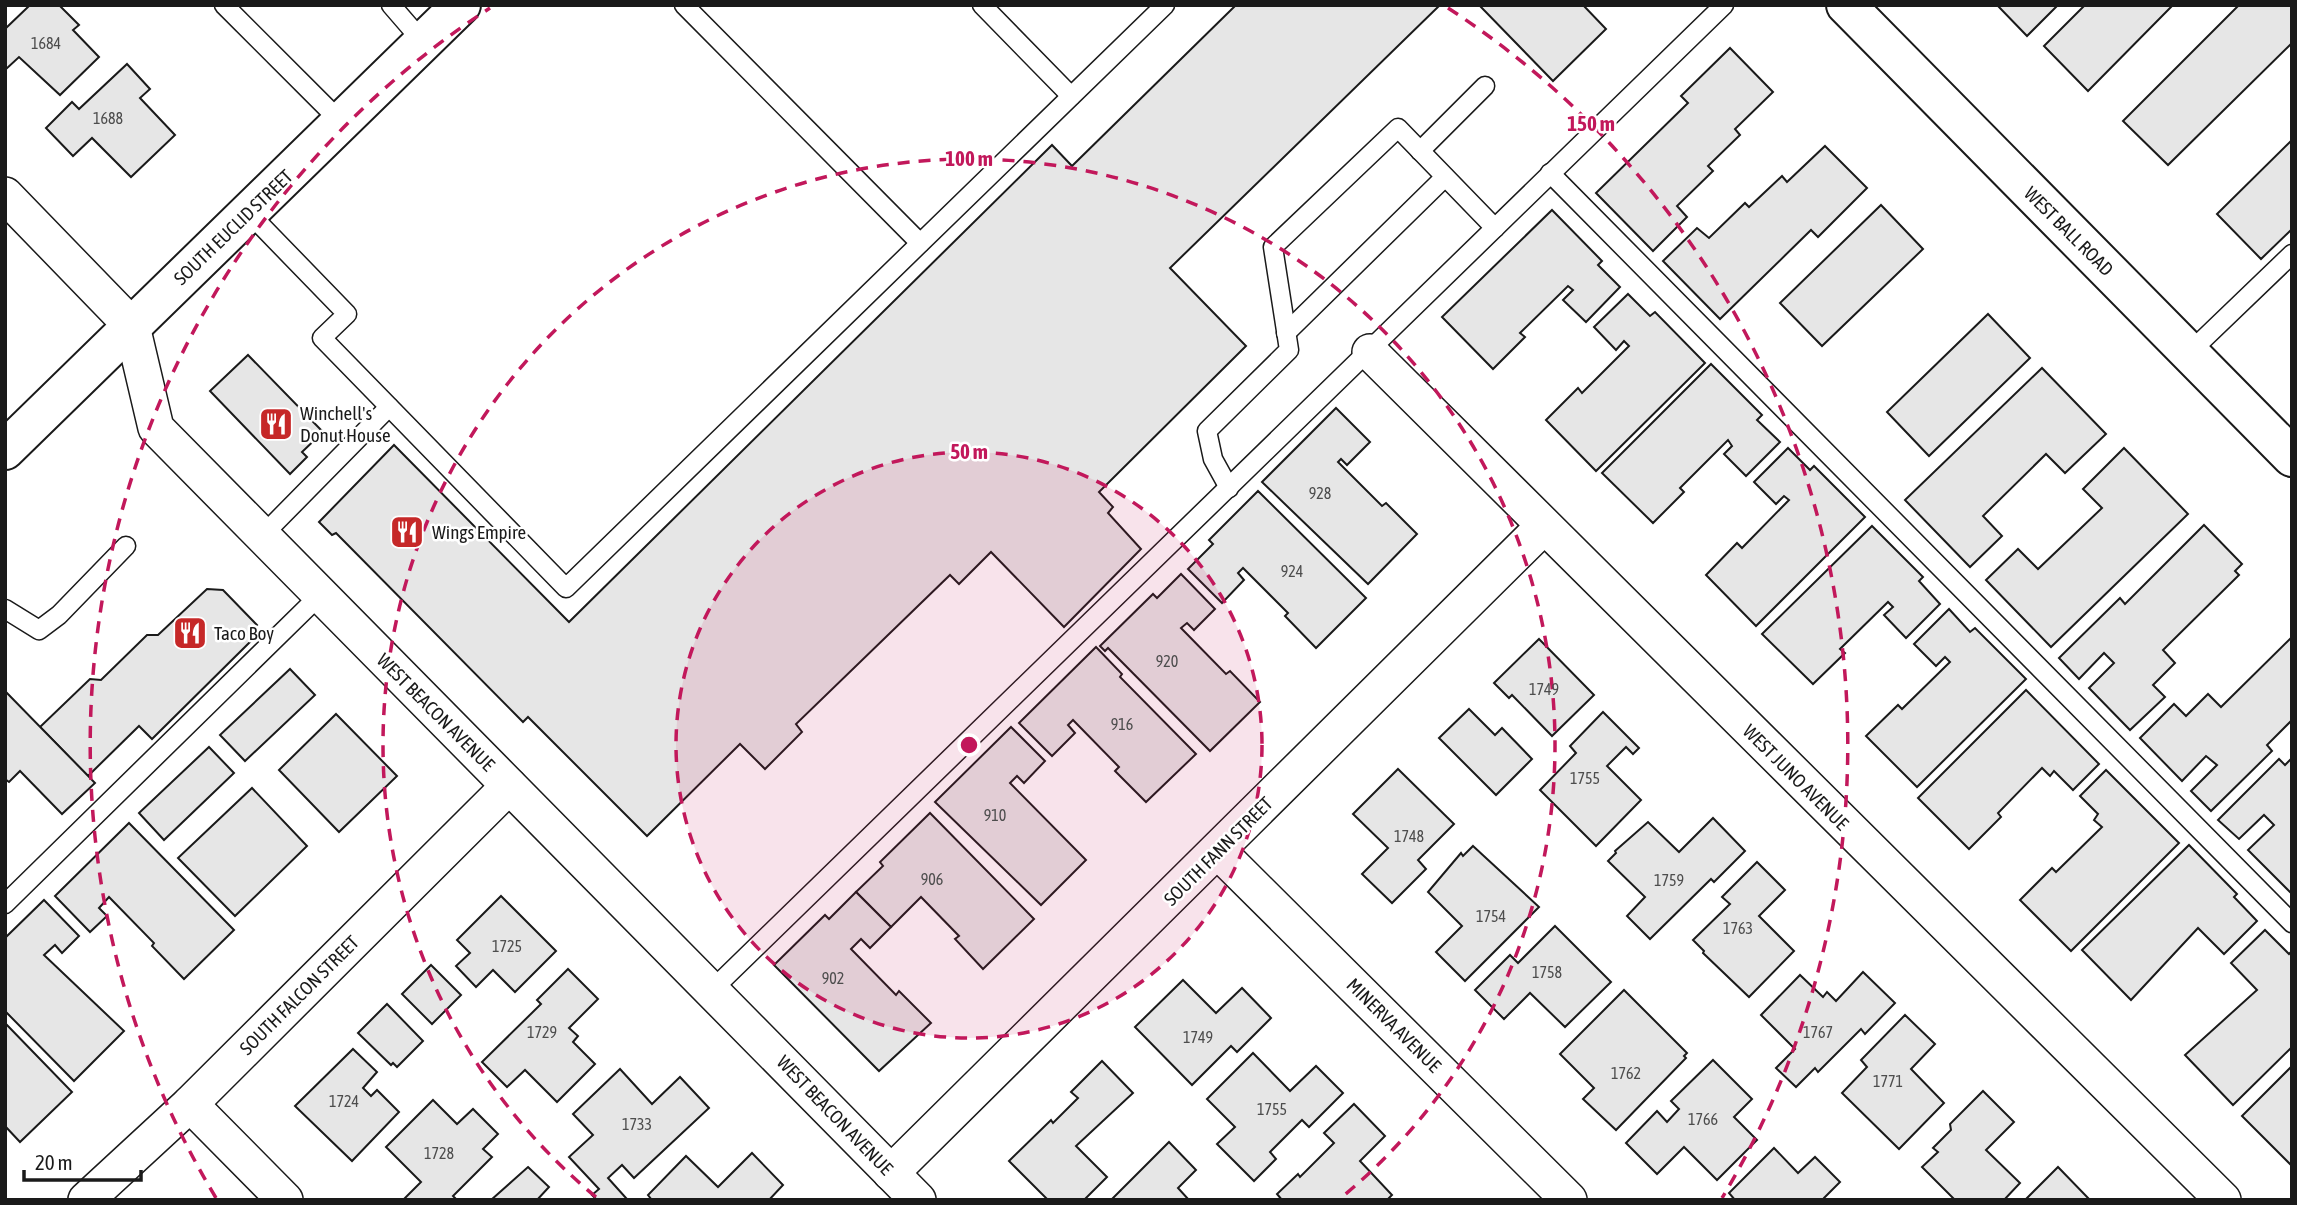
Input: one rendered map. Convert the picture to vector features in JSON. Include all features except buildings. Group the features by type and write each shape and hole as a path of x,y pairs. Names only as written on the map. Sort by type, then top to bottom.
{"main road":[{"name":"SOUTH EUCLID STREET","path":"5,450 461,5"},
{"name":"WEST BALL ROAD","path":"1846,5 2292,457"}],"street":[{"path":"5,195 132,326"},
{"name":"WEST BEACON AVENUE","path":"132,326 156,428 918,1200"},
{"name":"WEST JUNO AVENUE","path":"1370,352 1543,527 2223,1200"},
{"name":"SOUTH FANN STREET","path":"891,1173 1543,527"},
{"name":"SOUTH FALCON STREET","path":"86,1200 190,1104 509,786"},
{"name":"MINERVA AVENUE","path":"1218,851 1569,1200"},
{"path":"190,1104 285,1200"}],"lane":[{"path":"224,5 341,122"},
{"path":"391,5 423,42"},
{"path":"684,5 920,243"},
{"path":"982,5 1071,96"},
{"path":"248,212 347,314 322,338 566,588 1165,5"},
{"path":"712,990 1724,5"},
{"path":"1420,151 1485,86"},
{"path":"1229,488 1213,459 1207,431 1289,350 1273,247 1398,128 1495,228"},
{"path":"1550,173 2292,923"},
{"path":"1286,332 1445,177"},
{"path":"2189,353 2292,254"},
{"path":"262,536 389,407"},
{"path":"5,609 39,630 59,615 127,546"},
{"path":"5,904 320,595"}],"place":[{"name":"Winchell's Donut House","path":"276,424"},
{"name":"Wings Empire","path":"407,532"},
{"name":"Taco Boy","path":"190,633"}]}
